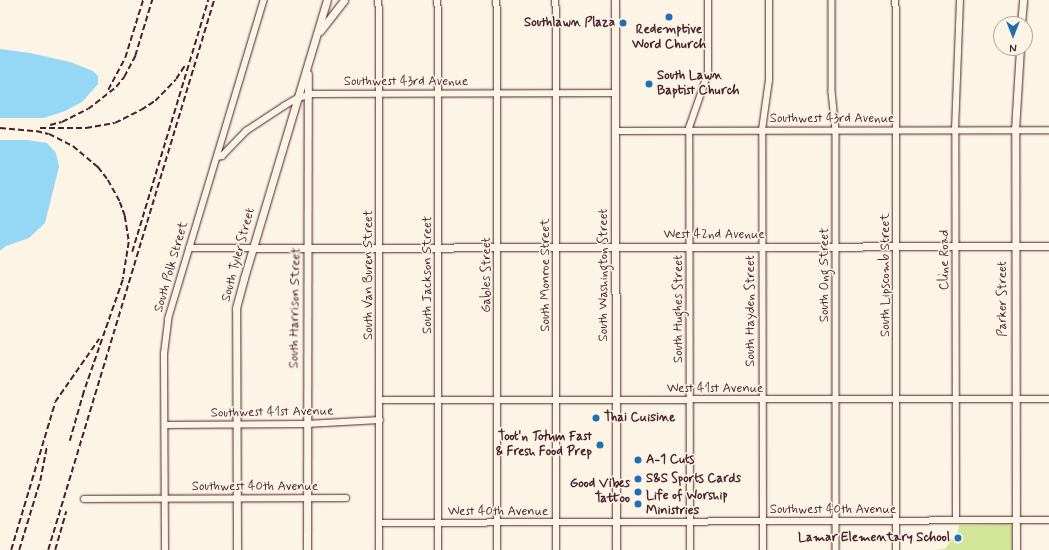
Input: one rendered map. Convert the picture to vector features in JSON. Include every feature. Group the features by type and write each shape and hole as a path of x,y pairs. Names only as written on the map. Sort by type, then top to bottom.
{"main road":[{"name":"South Tyler Street","path":"236,550 236,308 328,0"},
{"path":"317,34 344,0"},
{"name":"South Washington Street","path":"616,0 616,550"},
{"path":"1022,16 1023,0"},
{"name":"Parker Street","path":"1016,550 1015,130 1020,56"},
{"name":"South Harrison Street","path":"307,550 306,424 309,248 308,66"},
{"name":"West 42nd Avenue","path":"253,248 1049,246"}],"street":[{"name":"South Polk Street","path":"165,550 165,334 189,248 264,0"},
{"name":"South Van Buren Street","path":"378,0 380,550"},
{"name":"South Jackson Street","path":"438,0 440,550"},
{"name":"Gables Street","path":"498,0 498,550"},
{"name":"South Monroe Street","path":"556,0 557,550"},
{"name":"South Hughes Street","path":"690,550 689,130 691,120 708,73 708,0"},
{"name":"South Hayden Street","path":"763,550 762,130 769,84 769,0"},
{"name":"South Ong Street","path":"832,0 832,92 836,130 836,550"},
{"name":"South Lipscomb Street","path":"896,0 898,550"},
{"name":"Cline Road","path":"956,520 955,130 960,0"},
{"name":"Southwest 43rd Avenue","path":"217,157 222,156 246,132 298,98 313,94 615,93"},
{"name":"Southwest 43rd Avenue","path":"616,131 1049,130"},
{"path":"189,248 253,248"},
{"name":"West 41st Avenue","path":"380,400 1049,400"},
{"name":"Southwest 41st Avenue","path":"165,425 306,424 380,420"},
{"name":"Southwest 40th Avenue","path":"84,499 236,497 346,498"},
{"name":"Southwest 40th Avenue","path":"617,522 1049,520"},
{"name":"West 40th Avenue","path":"380,523 557,524 617,522"}],"green space":[{"path":"1009,524 1012,527 1012,550 933,550 945,549 958,531 959,525"}],"water":[{"path":"0,49 30,53 70,62 93,71 98,76 98,84 82,102 65,111 44,118 0,118"},
{"path":"0,140 27,140 47,143 56,153 59,167 45,223 29,238 6,246 0,251"}],"railway":[{"path":"108,90 125,58 143,0"},
{"path":"50,125 62,122 88,109 116,87 124,77 135,56 152,0"},
{"path":"132,252 208,0"},
{"path":"48,550 214,0"},
{"path":"40,128 86,128 115,123 155,101 176,79 185,65"},
{"path":"0,128 36,131 49,134 73,146 98,167 108,180 120,202 125,216 129,242 123,280 84,392 70,441"},
{"path":"11,550 55,402 99,339"},
{"path":"19,550 40,481 47,446"},
{"path":"55,550 66,512"}],"place":[{"name":"Redemptive Word Church","path":"669,17"},
{"name":"Southlawn Plaza","path":"623,23"},
{"name":"South Lawn Baptist Church","path":"649,84"},
{"name":"Thai Cuisine","path":"596,418"},
{"name":"Toot'n Totum Fast & Fresh Food Prep","path":"600,445"},
{"name":"A-1 Cuts","path":"638,460"},
{"name":"S&S Sports Cards","path":"638,479"},
{"name":"Good Vibes Tattoo","path":"638,492"},
{"name":"Life of Worship Ministries","path":"638,504"},
{"name":"Lamar Elementary School","path":"958,538"}]}
